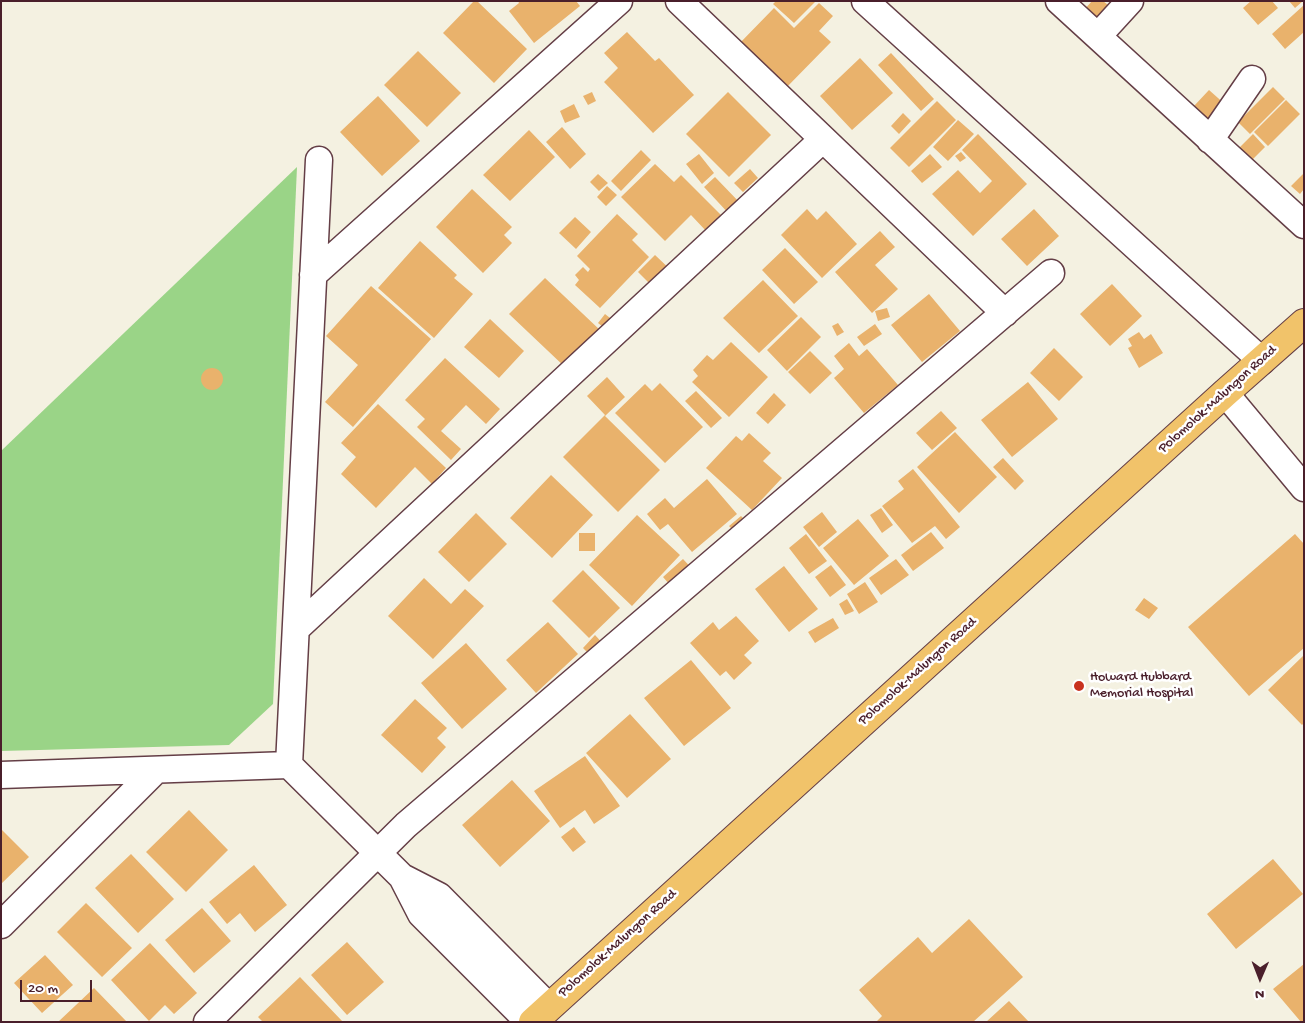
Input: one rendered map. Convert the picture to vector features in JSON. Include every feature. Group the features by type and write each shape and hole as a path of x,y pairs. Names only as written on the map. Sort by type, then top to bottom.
{"main road":[{"name":"Polomolok-Malungon Road","path":"537,1017 1304,323"}],"street":[{"path":"313,275 619,1"},
{"path":"679,1 822,140 1005,313"},
{"path":"865,1 1262,361"},
{"path":"1059,1 1304,225"},
{"path":"1098,36 1130,1"},
{"path":"1210,140 1252,80"},
{"path":"296,629 822,140"},
{"path":"289,765 319,160"},
{"path":"207,1022 377,853 469,770 1051,273"},
{"path":"1225,393 1304,488"},
{"path":"1,774 289,765 402,877 439,896 537,1017"},
{"path":"1,925 156,770"}],"green space":[{"path":"297,167 273,704 229,745 1,751 1,451"}],"building":[{"path":"474,1 477,1 527,49 494,83 443,33"},
{"path":"518,1 576,1 580,6 534,43 509,11 519,3"},
{"path":"776,1 816,1 794,23 773,4"},
{"path":"1092,1 1103,1 1108,5 1095,19 1084,10"},
{"path":"1251,1 1272,1 1278,8 1258,25 1243,8"},
{"path":"1289,1 1303,1 1295,8"},
{"path":"819,3 833,16 819,31 831,42 783,91 737,46 774,8 794,28"},
{"path":"1304,5 1304,32 1285,49 1272,34"},
{"path":"627,32 655,61 659,58 694,95 653,133 604,82 618,68 604,53"},
{"path":"418,51 461,93 427,127 384,85"},
{"path":"891,53 934,99 921,111 878,65"},
{"path":"860,58 893,93 852,130 820,96"},
{"path":"1273,87 1285,99 1250,134 1238,122"},
{"path":"1209,90 1227,106 1212,123 1194,106"},
{"path":"592,92 596,101 588,105 583,96"},
{"path":"728,92 771,135 729,177 686,134"},
{"path":"378,96 420,141 382,176 340,132"},
{"path":"1286,100 1300,114 1268,146 1254,132"},
{"path":"937,101 956,120 909,167 890,148"},
{"path":"574,104 580,117 565,123 560,111"},
{"path":"903,113 911,121 899,134 891,126"},
{"path":"958,120 974,134 948,161 933,147"},
{"path":"562,127 586,154 570,169 546,142"},
{"path":"529,130 555,157 510,201 483,175"},
{"path":"978,134 1027,184 973,236 932,194 958,170 980,193 992,181 962,150"},
{"path":"1253,134 1265,147 1251,161 1239,148"},
{"path":"641,150 651,160 621,191 611,181"},
{"path":"961,152 966,158 960,162 955,156"},
{"path":"699,154 714,173 702,184 686,164"},
{"path":"930,154 942,167 922,183 911,171"},
{"path":"655,164 674,182 681,175 723,217 707,232 691,215 665,241 621,197"},
{"path":"750,169 758,178 743,192 734,183"},
{"path":"1304,173 1304,189 1300,194 1291,186"},
{"path":"598,174 608,183 599,191 590,182"},
{"path":"715,177 742,205 731,216 704,187"},
{"path":"607,186 617,195 606,206 597,197"},
{"path":"472,189 512,227 504,235 512,243 483,273 436,227"},
{"path":"807,209 817,220 826,211 857,244 822,278 781,235"},
{"path":"1034,209 1059,236 1027,266 1001,239"},
{"path":"617,214 638,234 632,240 649,257 600,308 575,285 579,280 575,275 583,267 588,272 590,269 577,256"},
{"path":"575,217 591,232 576,249 559,233"},
{"path":"880,231 895,247 875,265 898,289 872,313 835,272"},
{"path":"420,241 457,275 454,278 473,294 434,338 378,288"},
{"path":"785,248 818,282 794,304 762,270"},
{"path":"655,255 674,273 657,291 638,272"},
{"path":"545,278 601,331 566,368 509,314"},
{"path":"763,280 798,316 759,353 723,318"},
{"path":"1112,284 1142,316 1110,346 1080,314"},
{"path":"371,286 431,339 353,427 325,402 358,365 326,336"},
{"path":"929,294 960,331 922,362 891,325"},
{"path":"887,308 890,317 878,321 875,311"},
{"path":"605,314 615,322 608,331 598,323"},
{"path":"801,317 821,337 787,371 767,350"},
{"path":"490,319 524,351 499,378 464,347"},
{"path":"838,323 844,332 837,336 832,326"},
{"path":"875,324 882,334 864,346 857,337"},
{"path":"1139,332 1144,339 1151,334 1163,353 1139,368 1128,348 1132,346 1128,339"},
{"path":"731,342 768,377 729,417 692,382 698,376 693,370 707,355 713,360"},
{"path":"849,343 859,356 867,349 898,385 864,413 834,378 844,369 834,356"},
{"path":"1054,348 1083,377 1059,401 1030,373"},
{"path":"810,351 832,373 810,394 788,372"},
{"path":"445,358 500,409 486,424 466,405 441,431 461,449 451,460 417,427 425,419 405,400"},
{"path":"212,368 220,371 223,379 220,387 212,390 204,387 201,379 204,371"},
{"path":"607,377 625,397 605,416 660,470 618,512 563,457 605,415 587,396"},
{"path":"1028,382 1058,419 1012,457 981,420"},
{"path":"660,383 703,427 665,463 615,413 645,384 652,391"},
{"path":"696,391 722,418 711,428 685,401"},
{"path":"774,393 786,405 768,424 756,413"},
{"path":"378,404 446,468 432,484 415,467 376,508 341,474 356,457 341,443"},
{"path":"941,411 957,428 932,450 916,433"},
{"path":"955,432 997,477 959,513 917,467"},
{"path":"749,433 771,453 763,461 782,478 752,510 706,468 736,436 742,441"},
{"path":"1003,458 1024,481 1015,490 993,467"},
{"path":"913,469 960,527 946,539 935,526 912,543 882,506 904,489 898,481"},
{"path":"551,475 593,515 552,558 510,518"},
{"path":"707,479 737,514 692,552 668,524 660,530 647,514 665,498 674,508"},
{"path":"881,508 893,525 882,533 870,515"},
{"path":"822,512 837,532 819,547 803,527"},
{"path":"476,513 507,544 469,582 438,552"},
{"path":"637,515 680,555 632,606 589,565"},
{"path":"741,516 752,527 740,538 729,526"},
{"path":"858,519 889,556 854,585 823,548"},
{"path":"931,532 944,548 913,571 901,555"},
{"path":"579,533 595,533 595,551 579,551"},
{"path":"806,534 827,561 809,574 789,548"},
{"path":"1295,534 1304,544 1304,648 1249,696 1188,627"},
{"path":"683,559 697,574 676,592 663,577"},
{"path":"896,559 909,575 881,595 869,578"},
{"path":"831,565 846,585 830,597 815,577"},
{"path":"784,566 818,609 789,632 755,589"},
{"path":"583,570 620,608 589,638 552,601"},
{"path":"424,578 451,604 465,589 484,606 433,659 388,616"},
{"path":"865,582 878,602 859,614 847,594"},
{"path":"1144,598 1158,608 1149,619 1135,610"},
{"path":"847,599 854,611 845,615 839,604"},
{"path":"736,616 759,641 744,655 752,663 734,680 726,671 720,676 690,643 713,622 719,630"},
{"path":"833,618 839,628 815,643 808,632"},
{"path":"548,622 578,654 536,693 506,660"},
{"path":"595,635 608,649 596,661 583,648"},
{"path":"466,643 507,689 462,729 421,683"},
{"path":"1304,655 1304,723 1302,725 1268,690"},
{"path":"691,660 731,708 684,746 644,698"},
{"path":"415,699 447,728 437,738 446,747 422,773 381,735"},
{"path":"630,714 671,759 627,798 586,753"},
{"path":"585,756 620,806 594,824 585,810 560,828 534,791"},
{"path":"512,780 550,821 500,867 462,825"},
{"path":"189,810 228,850 186,892 146,852"},
{"path":"574,827 586,842 573,852 561,837"},
{"path":"1,829 29,857 1,884"},
{"path":"131,854 174,899 138,933 95,888"},
{"path":"1273,859 1303,894 1236,949 1207,914"},
{"path":"254,865 287,905 255,932 240,913 227,924 209,902"},
{"path":"86,903 132,948 102,977 57,932"},
{"path":"202,908 231,941 194,973 165,940"},
{"path":"969,919 1023,977 973,1022 876,1022 882,1016 859,990 918,937 932,953"},
{"path":"347,942 384,982 347,1015 311,975"},
{"path":"150,943 197,993 174,1014 165,1005 149,1021 111,980"},
{"path":"45,955 73,985 42,1013 14,983"},
{"path":"1304,964 1304,1022 1301,1022 1273,989"},
{"path":"300,977 343,1022 263,1022 258,1017"},
{"path":"94,988 127,1022 58,1022"},
{"path":"1009,1001 1029,1022 986,1022"}],"place":[{"name":"Howard Hubbard Memorial Hospital","path":"1079,686"}]}
